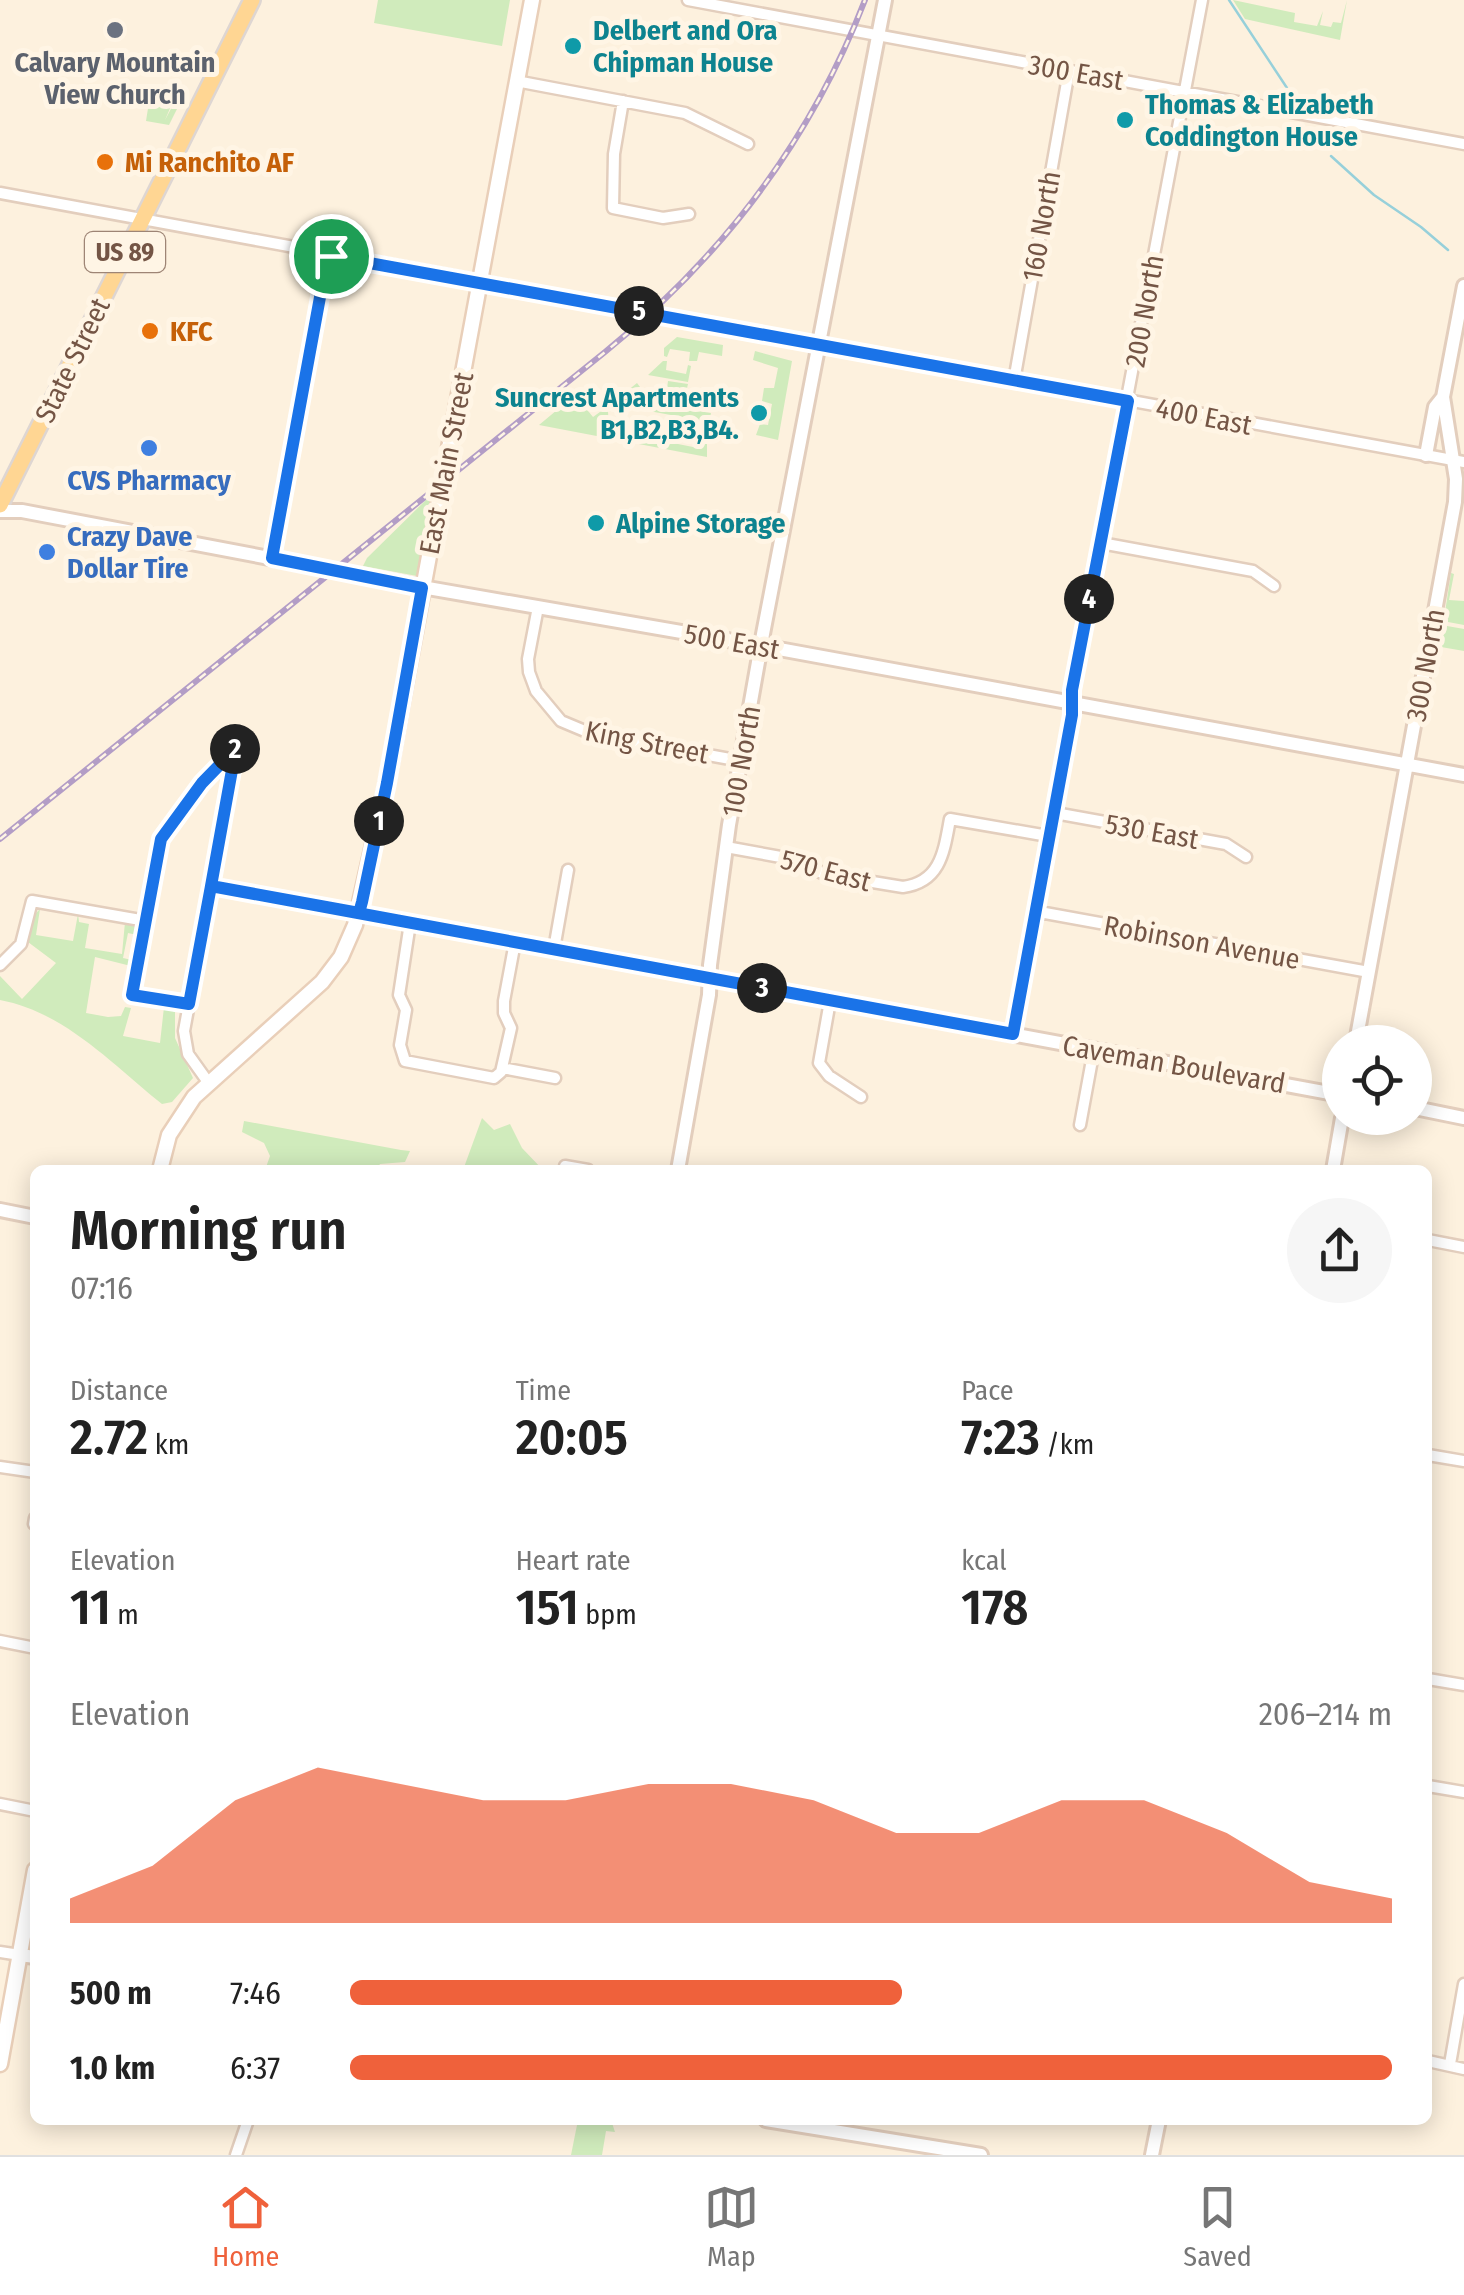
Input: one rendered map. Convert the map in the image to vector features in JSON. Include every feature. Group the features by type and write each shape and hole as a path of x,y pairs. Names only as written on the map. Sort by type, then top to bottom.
{"main road":[{"name":"State Street","path":"0,508 252,0"},
{"name":"East Main Street","path":"161,1165 178,1119 208,1082 322,982 340,957 359,913 387,783 532,0"},
{"path":"0,2064 27,1956 30,1924"}],"street":[{"name":"300 East","path":"688,0 1464,144"},
{"name":"100 North","path":"679,1165 741,761 885,0"},
{"name":"200 North","path":"1013,1034 1202,0"},
{"name":"160 North","path":"1014,381 1069,71"},
{"path":"516,81 699,118 748,144"},
{"path":"623,101 614,154 613,208 663,218 689,214"},
{"name":"400 East","path":"0,193 1458,461"},
{"path":"272,558 325,270 331,256"},
{"name":"300 North","path":"1359,1025 1455,502 1458,461 1443,397 1464,286"},
{"path":"1426,455 1436,408 1443,397"},
{"name":"500 East","path":"0,508 1464,776"},
{"path":"1101,544 1253,571 1274,586"},
{"name":"King Street","path":"538,607 529,672 536,692 561,721 592,734 741,761"},
{"path":"208,1082 191,1059 185,1042 236,748 242,734"},
{"path":"189,1004 132,995 161,839 202,783 236,748"},
{"name":"530 East","path":"1055,813 1226,844 1246,857"},
{"name":"570 East","path":"726,847 797,860 824,874 914,886 940,863 950,819 1048,836"},
{"path":"554,950 568,870"},
{"path":"211,886 359,913"},
{"path":"0,964 21,944 32,902 146,921"},
{"name":"Robinson Avenue","path":"1034,912 1369,972"},
{"name":"Caveman Boulevard","path":"359,913 1322,1092"},
{"path":"410,923 399,995 406,1010 400,1045 405,1061 494,1078 502,1070 511,1028 504,1002 515,942"},
{"path":"830,1000 819,1062 829,1076 861,1097"},
{"path":"1080,1125 1094,1050"},
{"path":"502,1070 555,1078"},
{"path":"1432,1111 1464,1118"},
{"path":"1334,1165 1339,1135"},
{"path":"0,1210 30,1216"},
{"path":"1432,1241 1464,1247"},
{"path":"1432,1456 1464,1462"},
{"path":"0,1467 30,1471"},
{"path":"0,1641 30,1647"},
{"path":"1432,1680 1464,1685"},
{"path":"1432,1787 1464,1792"},
{"path":"0,1804 30,1810"},
{"path":"0,1952 27,1956"},
{"path":"1450,2064 1464,1984"},
{"path":"1432,2062 1464,2068"},
{"path":"236,2155 246,2125"},
{"path":"789,2125 900,2149 982,2155"},
{"path":"1152,2155 1157,2125"}],"green space":[{"path":"378,0 510,0 502,46 374,23"},
{"path":"1233,0 1295,13 1294,22 1317,26 1323,11 1320,25 1331,27 1333,22 1341,23 1347,0 1340,40 1245,19"},
{"path":"149,102 171,106 165,120 173,105 177,109 169,125 146,121"},
{"path":"677,337 723,345 722,356 699,352 697,361 689,361 690,352 670,349 664,356 664,348"},
{"path":"755,351 792,361 778,440 756,435 760,424 768,425 772,404 762,401 764,388 774,388 778,368 753,360"},
{"path":"667,361 666,370 686,374 688,365 691,366 688,382 648,375"},
{"path":"668,381 688,384 683,405 665,405"},
{"path":"637,383 640,387 636,409 613,405 612,403"},
{"path":"575,395 593,417 604,409 608,411 609,432 629,435 631,427 640,429 639,437 659,441 661,431 674,434 673,443 693,447 695,439 707,439 707,457 539,425"},
{"path":"639,402 711,413 709,422 638,409"},
{"path":"434,492 417,576 363,566 367,558"},
{"path":"1451,573 1454,574 1449,600 1464,601 1464,625 1448,622 1447,613 1442,639 1447,626 1464,629 1464,651 1441,647 1438,658"},
{"path":"40,909 36,935 73,941 78,914 79,922 89,924 85,948 122,954 125,922 135,926 137,935 128,933 123,958 132,960 131,966 95,957 86,1013 121,1016 125,1007 131,1008 123,1036 160,1043 164,1007 175,1012 175,1038 193,1078 172,1102 162,1104 64,1026 23,1006 0,1000 0,976 22,999 56,963 28,942 34,915"},
{"path":"482,1118 494,1130 510,1124 522,1148 538,1165 465,1165"},
{"path":"244,1121 410,1151 405,1162 379,1165 267,1165 270,1156 264,1143 242,1132"},
{"path":"577,2125 613,2125 615,2132 606,2131 602,2155 571,2155"}],"waterway":[{"path":"1229,0 1289,91"},
{"path":"1331,156 1374,195 1448,250"}],"railway":[{"path":"0,839 647,316 724,236 790,148 818,101 865,0"}],"place":[{"name":"Calvary Mountain View Church","path":"115,30"},
{"name":"Delbert and Ora Chipman House","path":"573,46"},
{"name":"Thomas & Elizabeth Coddington House","path":"1125,120"},
{"name":"Mi Ranchito AF","path":"105,162"},
{"name":"KFC","path":"150,331"},
{"name":"Suncrest Apartments B1,B2,B3,B4.","path":"759,413"},
{"name":"CVS Pharmacy","path":"149,448"},
{"name":"Alpine Storage","path":"596,523"},
{"name":"Crazy Dave Dollar Tire","path":"47,552"}],"route":[{"path":"331,256 325,270 272,558 422,588 362,902 359,913 211,886 189,1004 132,995 161,839 202,783 236,748 211,886 1013,1034 1072,715 1072,690 1128,401 502,284 459,280 331,256"}]}
